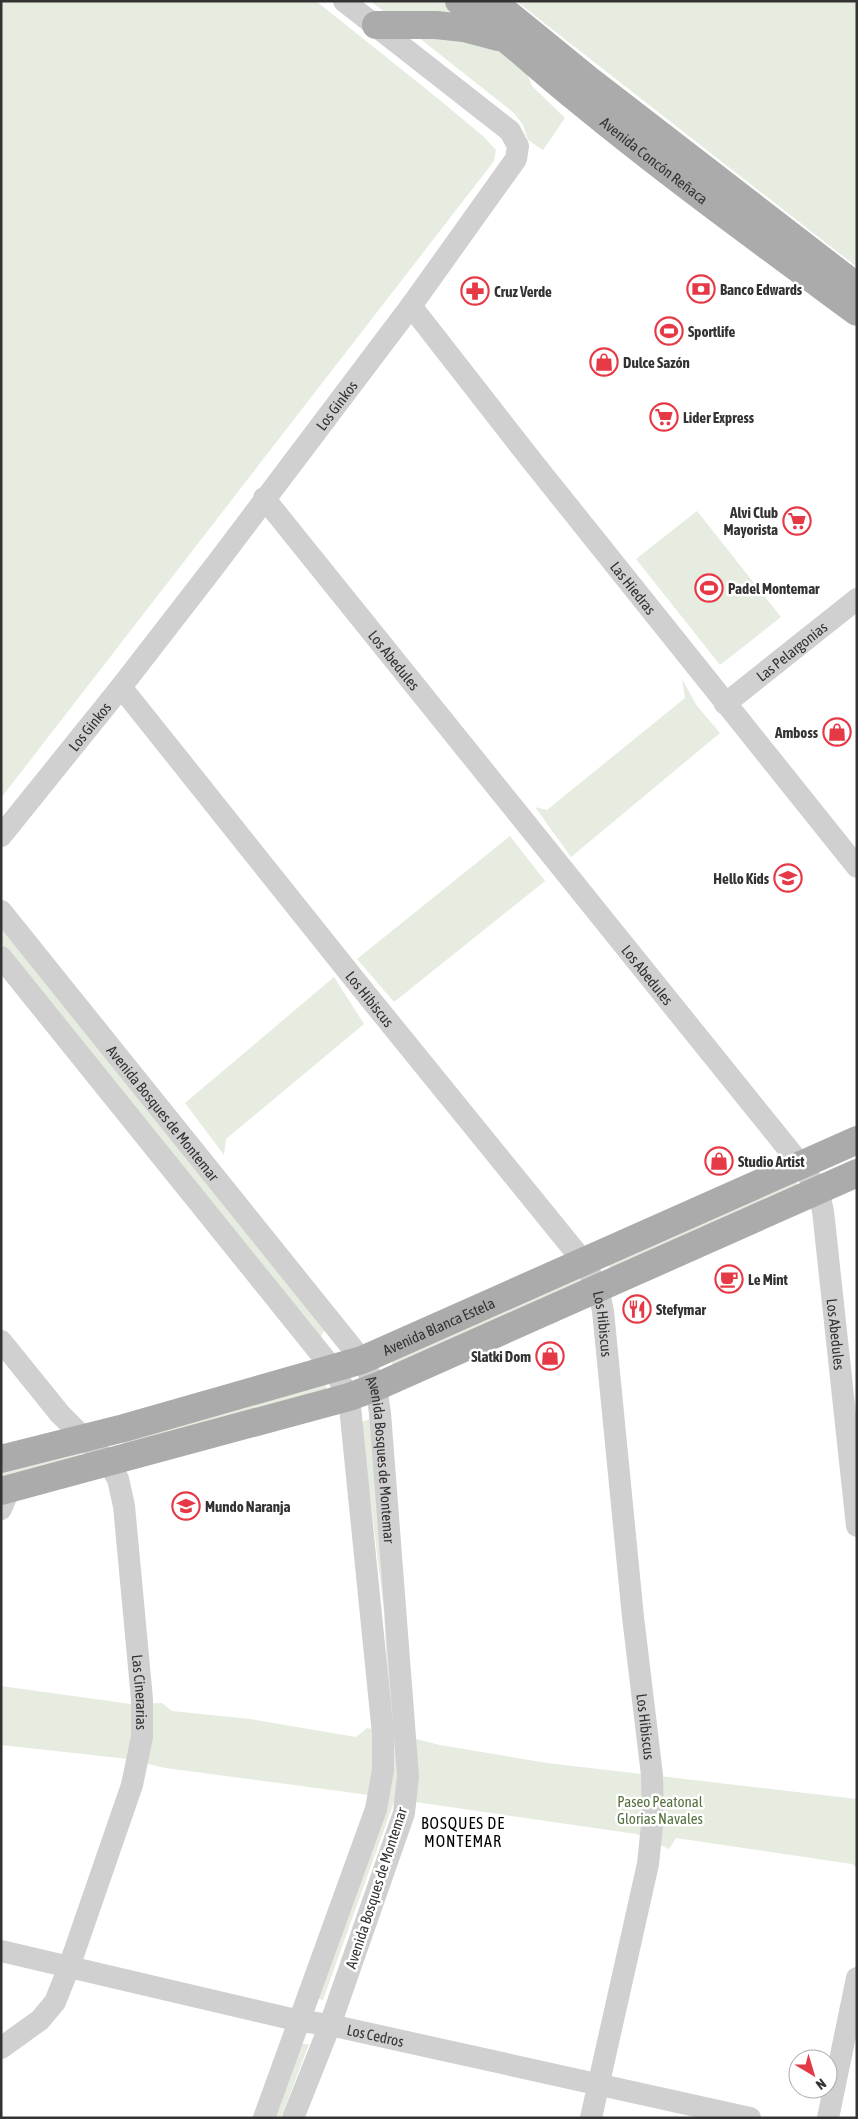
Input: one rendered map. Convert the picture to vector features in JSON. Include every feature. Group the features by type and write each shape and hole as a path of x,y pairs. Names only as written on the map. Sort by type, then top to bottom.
{"main road":[{"name":"Avenida Concón Reñaca","path":"460,1 508,39 575,98 857,312"},
{"name":"Avenida Concón Reñaca","path":"492,1 589,80 857,287"},
{"path":"376,25 436,25 464,28 508,39"},
{"name":"Avenida Blanca Estela","path":"1,1459 333,1370 362,1360 857,1140"},
{"name":"Avenida Blanca Estela","path":"4,1497 107,1461 349,1396 376,1387 857,1173"}],"street":[{"name":"Los Ginkos","path":"1,836 217,564 264,498 411,306 516,159 518,146 510,131 344,1"},
{"name":"Las Hiedras","path":"411,306 725,704 857,867"},
{"name":"Los Abedules","path":"264,498 801,1165 818,1190 822,1211 857,1526"},
{"name":"Las Pelargonias","path":"725,704 857,599"},
{"name":"Los Hibiscus","path":"121,687 583,1261 598,1288 604,1320 632,1618 652,1775 653,1816 648,1864 616,2014 591,2118"},
{"name":"Avenida Bosques de Montemar","path":"1,911 362,1360 376,1387 380,1413 408,1776 404,1813 330,2025 293,2118"},
{"name":"Avenida Bosques de Montemar","path":"1,957 333,1370 349,1396 382,1724 383,1770 376,1809 264,2118"},
{"name":"Las Cinerarias","path":"1,1340 60,1414 107,1461 118,1479 124,1506 142,1699 142,1737 132,1785 70,1967 55,2002 40,2020 26,2032 1,2048"},
{"name":"Los Cedros","path":"1,1951 300,2020 750,2118"},
{"path":"828,2118 857,1978"}],"green space":[{"path":"1,1 316,1 436,97 483,136 496,150 494,161 1,798"},
{"path":"370,1 447,1 466,19 386,13"},
{"path":"516,1 857,1 857,267 808,229"},
{"path":"409,30 491,39 524,66 532,86 565,118 543,150 528,140 523,125 514,113"},
{"name":"Padel Montemar","path":"697,511 781,617 720,665 636,559"},
{"path":"682,679 697,706 720,733 571,857 535,807 547,810 685,698"},
{"path":"510,836 545,881 394,1002 357,959"},
{"path":"1,928 325,1329 320,1338 1,943"},
{"path":"334,977 364,1024 226,1139 224,1155 185,1103"},
{"path":"795,1178 800,1190 613,1273 606,1262"},
{"path":"581,1274 585,1279 395,1370 390,1359"},
{"path":"326,1382 327,1394 128,1447 117,1439"},
{"name":"Paseo Peatonal Glorias Navales","path":"371,1419 399,1735 440,1745 547,1763 857,1799 857,1868 852,1864 676,1838 669,1849 636,1834 395,1799 323,2000 315,1998 384,1797 165,1768 128,1759 1,1745 1,1686 131,1704 162,1703 172,1711 250,1719 356,1737 367,1728 390,1733 384,1611 361,1422"},
{"path":"83,1446 89,1458 1,1482 1,1467"},
{"path":"301,2044 309,2044 281,2118 272,2118"}],"place":[{"name":"Banco Edwards","path":"701,289"},
{"name":"Cruz Verde","path":"475,291"},
{"name":"Sportlife","path":"669,331"},
{"name":"Dulce Sazón","path":"604,362"},
{"name":"Lider Express","path":"664,417"},
{"name":"Alvi Club Mayorista","path":"797,521"},
{"name":"Padel Montemar","path":"709,588"},
{"name":"Amboss","path":"837,732"},
{"name":"Hello Kids","path":"788,878"},
{"name":"Studio Artist","path":"719,1161"},
{"name":"Le Mint","path":"729,1279"},
{"name":"Stefymar","path":"637,1309"},
{"name":"Slatki Dom","path":"550,1356"},
{"name":"Mundo Naranja","path":"186,1506"}],"district":[{"name":"BOSQUES DE MONTEMAR","path":"463,1832"}]}
